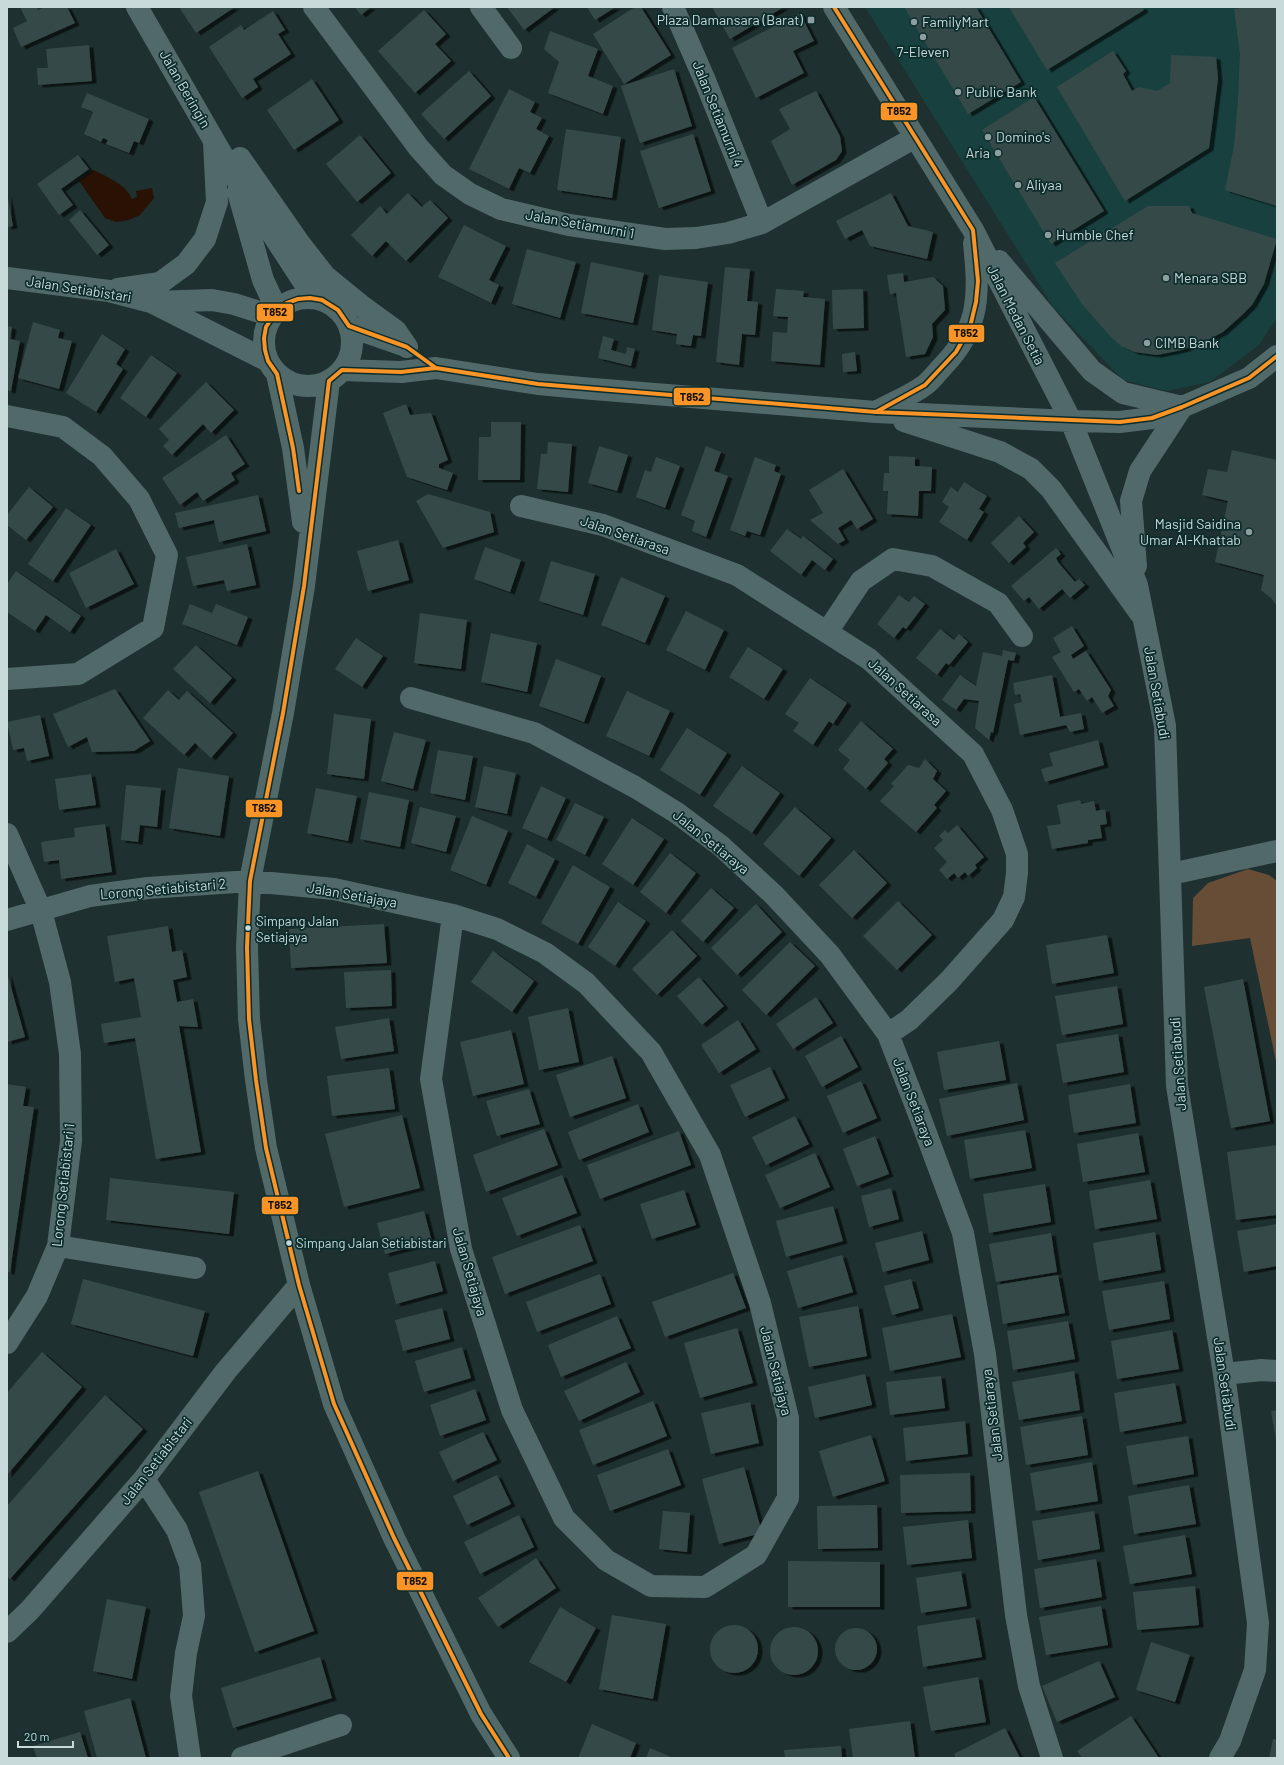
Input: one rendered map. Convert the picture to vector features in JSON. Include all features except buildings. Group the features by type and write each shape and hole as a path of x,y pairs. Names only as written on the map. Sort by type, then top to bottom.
{"street":[{"name":"Jalan Beringin","path":"137,7 232,172 303,281 322,300"},
{"name":"Jalan Setiamurni 1","path":"314,7 418,147 443,174 470,194 501,209 569,225 665,239 696,238 728,233 762,223 914,138"},
{"path":"481,7 511,48"},
{"name":"Jalan Setiamurni 4","path":"673,7 762,223"},
{"name":"Jalan Medan Setia","path":"834,7 914,138 973,230 1070,421"},
{"path":"109,291 160,283 186,264 205,238 217,202 214,139"},
{"path":"214,139 237,155 300,244 325,276 363,307 396,331 408,347 436,368"},
{"name":"Jalan Beringin","path":"232,172 274,313"},
{"path":"973,230 1092,371 1124,393 1182,407"},
{"path":"876,412 925,385 956,352 970,328 976,302 978,281 973,230"},
{"name":"Jalan Setiabistari","path":"7,278 109,291 151,302 273,367"},
{"path":"273,367 289,382 302,386 316,385 335,375 347,362 351,349 351,335 349,326 338,310 322,300 310,298 298,299 287,303 274,313 266,327 264,338 265,350 273,367 293,448 308,550"},
{"name":"Jalan Setiabistari","path":"151,302 212,300 274,313"},
{"path":"349,326 408,347"},
{"path":"335,375 401,372 436,368 538,384 876,412 1120,422 1152,418 1182,407 1249,378 1277,356"},
{"path":"335,375 308,550 304,586 283,713 250,881 247,947 249,1019 256,1080 266,1148 299,1285 334,1404 394,1538 481,1714 509,1758"},
{"path":"1137,585 1131,501 1140,471 1182,407"},
{"path":"876,412 1000,452 1031,469 1051,489 1143,618"},
{"path":"7,416 63,427 102,456 139,499 167,555 153,628 78,674 7,679"},
{"name":"Jalan Setiabudi","path":"1070,421 1137,585 1165,726 1177,1086 1224,1374 1258,1623 1255,1670 1230,1741 1220,1758"},
{"name":"Jalan Setiarasa","path":"521,506 603,525 737,575 869,659 973,754 1002,810 1016,854 1017,873 1014,896 1003,920 949,982 909,1020 888,1034"},
{"path":"827,632 861,581 893,559 932,566 998,603 1022,636"},
{"name":"Jalan Setiaraya","path":"411,698 534,733 635,787 677,813 721,846 773,894 830,955 888,1034 963,1234 985,1354 1016,1614 1029,1686 1052,1758"},
{"name":"Lorong Setiabistari 1","path":"7,834 41,911 60,982 70,1054 71,1141 58,1246 37,1296 7,1343"},
{"path":"1171,874 1238,858 1274,852"},
{"name":"Lorong Setiabistari 2","path":"7,920 90,896 148,888 250,881"},
{"name":"Jalan Setiajaya","path":"250,881 334,889 453,916 497,928 544,954 586,983 651,1052 710,1155 760,1303 788,1418 788,1498 756,1555 705,1588 651,1586 606,1560 564,1518 512,1410 461,1249 431,1079 453,916"},
{"path":"58,1246 195,1268"},
{"name":"Jalan Setiabistari","path":"7,1632 30,1610 144,1479 226,1371 299,1285"},
{"path":"1224,1374 1277,1370"},
{"path":"144,1479 177,1530 190,1565 194,1616 186,1653 181,1696 190,1758"},
{"path":"242,1758 341,1725"}],"shaded area":[{"path":"865,7 1277,7 1277,318 1259,345 1210,382 1167,391 1123,380 1054,308"},
{"path":"94,170 121,185 126,189 132,199 137,197 136,191 152,188 154,198 140,215 129,220 116,222 105,218 79,181"},
{"path":"1248,869 1269,875 1277,881 1277,1066 1250,938 1192,946 1193,898 1208,883"}],"transit line":[{"name":"T852","path":"834,7 973,230 978,281 976,302 970,327 956,352 925,385 876,412"},
{"name":"T852","path":"299,491 293,448 277,374 268,361 265,350 264,338 266,327 277,310 287,303 298,299 310,298 322,300 338,310 349,326 407,347 436,368"},
{"name":"T852","path":"509,1758 481,1714 394,1538 334,1404 299,1285 266,1148 256,1080 249,1019 247,947 250,881 283,713 304,586 329,381 342,370 401,372 436,368 538,384 876,412 1120,422 1152,418 1182,407 1249,378 1277,356"}],"place":[{"name":"Plaza Damansara (Barat)","path":"811,20"},
{"name":"FamilyMart","path":"914,22"},
{"name":"7-Eleven","path":"923,37"},
{"name":"Public Bank","path":"958,92"},
{"name":"Domino's","path":"988,137"},
{"name":"Aria","path":"998,153"},
{"name":"Aliyaa","path":"1018,185"},
{"name":"Humble Chef","path":"1048,235"},
{"name":"Menara SBB","path":"1166,278"},
{"name":"CIMB Bank","path":"1147,343"},
{"name":"Masjid Saidina Umar Al-Khattab","path":"1249,532"},
{"name":"Simpang Jalan Setiajaya","path":"248,928"},
{"name":"Simpang Jalan Setiabistari","path":"289,1243"}]}
